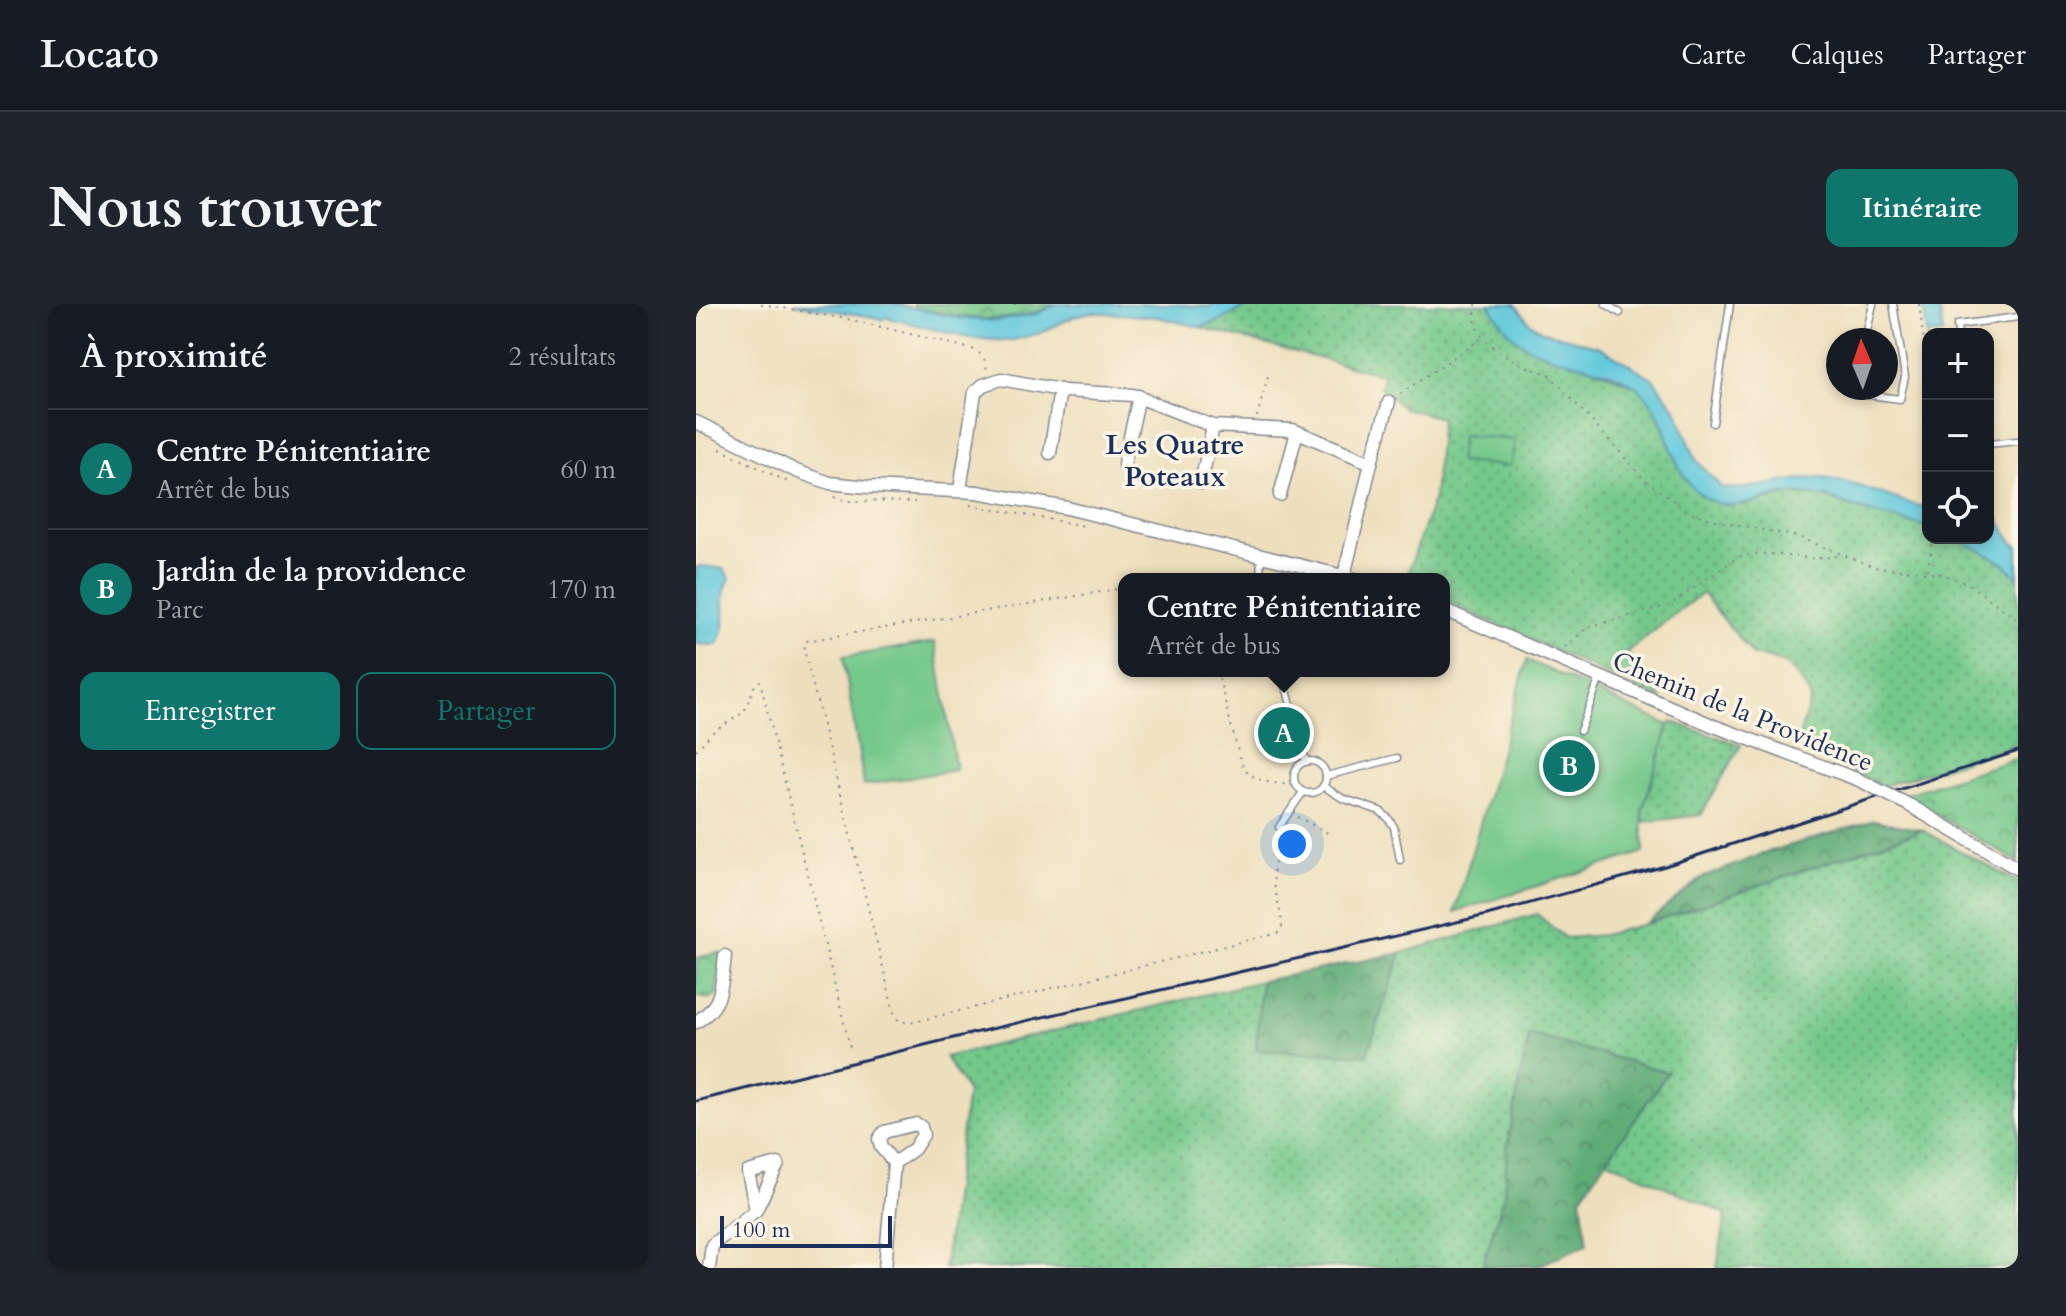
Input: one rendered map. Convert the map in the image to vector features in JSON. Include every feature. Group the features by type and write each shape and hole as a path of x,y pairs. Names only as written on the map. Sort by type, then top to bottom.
{"street":[{"path":"960,490 975,392 983,385 1001,379 1060,390 1139,396 1213,426 1297,432 1371,463"},
{"path":"1050,453 1060,390"},
{"path":"1124,464 1139,396"},
{"path":"1351,573 1371,463 1389,402"},
{"path":"696,422 796,471 830,483 960,490 1067,508 1331,573"},
{"path":"1201,483 1213,426"},
{"path":"1280,495 1297,432"},
{"name":"Chemin de la Providence","path":"1450,613 1714,726 1859,780 1909,805 2018,869"},
{"path":"696,1022 719,1001 725,956"},
{"path":"885,1268 894,1163"},
{"path":"709,1268 712,1245 756,1210"}],"lane":[{"path":"1606,304 1620,313"},
{"path":"1713,423 1730,304"},
{"path":"1868,328 1873,304"},
{"path":"1893,304 1897,328"},
{"path":"1957,328 1957,325 2018,317"},
{"path":"1898,334 1905,377 1898,399"},
{"path":"1994,443 2018,441"},
{"path":"1260,573 1261,555"},
{"path":"1284,677 1306,762"},
{"path":"1580,731 1600,678"},
{"path":"1326,776 1397,758"},
{"path":"1306,762 1317,763 1326,776 1323,786 1314,793 1303,792 1296,785 1295,771 1306,762"},
{"path":"1323,786 1342,798 1380,811 1388,818 1394,827 1400,860"},
{"path":"1279,827 1303,792"}],"path":[{"path":"761,304 852,320 976,350 984,358 990,382"},
{"path":"974,304 1019,304"},
{"path":"1476,304 1475,323 1483,338 1530,370 1549,374 1645,480 1687,511 1714,520 1776,531 1874,567 1927,571 1969,584 2018,620"},
{"path":"1919,304 1922,328"},
{"path":"1389,402 1483,338"},
{"path":"1254,428 1268,376"},
{"path":"718,432 720,449 796,484"},
{"path":"822,493 850,501 927,502"},
{"path":"963,504 1093,527"},
{"path":"1927,571 1933,544"},
{"path":"1554,657 1588,627 1670,605 1738,557 1750,553 1820,558 1841,554"},
{"path":"1118,589 806,641 804,649 895,1016 899,1021 910,1023 1278,933 1282,921 1274,877 1275,861 1293,837 1294,827 1289,813"},
{"path":"1219,677 1241,763 1247,773 1260,781 1296,785"},
{"path":"696,750 713,732 744,712 755,685 760,681 850,1047"},
{"path":"1289,813 1330,834"}],"green space":[{"path":"914,304 1057,304 1020,316 986,319 932,311 913,307"},
{"path":"1251,304 1489,304 1510,333 1636,386 1654,403 1678,466 1745,505 1786,494 1823,496 1922,525 1922,544 1970,544 1979,548 2018,578 2018,744 1883,786 1818,757 1799,737 1811,698 1800,680 1782,663 1753,655 1702,593 1627,652 1663,700 1450,603 1450,573 1408,573 1434,497 1441,418 1403,408 1380,387 1384,375 1199,327 1220,321"},
{"path":"1462,435 1515,440 1510,466 1459,462"},
{"path":"935,642 956,770 864,785 843,657"},
{"path":"1527,660 1669,725 1642,811 1644,852 1455,912"},
{"path":"1672,722 1741,745 1701,815 1643,822 1642,812"},
{"path":"2018,758 2018,862 1903,795"},
{"path":"1874,820 1922,830 1645,924 1701,878 1768,852"},
{"path":"1922,830 2018,882 2018,1268 1717,1268 1726,1214 1606,1160 1667,1073 1529,1035 1507,1148 1504,1196 1482,1267 1112,1268 1099,1264 1099,1268 944,1268 967,1091 945,1057 1261,981 1256,1050 1367,1055 1401,953 1537,914 1565,938 1603,935 1645,924"},
{"path":"721,953 716,996 709,999 696,997 696,958"},
{"path":"1401,953 1367,1055 1256,1050 1261,981"},
{"path":"1529,1034 1668,1072 1581,1197 1587,1244 1538,1266 1482,1267 1504,1196 1507,1148"}],"water":[{"path":"794,304 897,304 959,318 997,321 1036,314 1057,304 1207,307 1215,304 1251,304 1220,321 1199,327 1157,317 1092,312 1075,316 1040,333 1009,341 969,338 885,317 882,320"},
{"path":"1489,304 1515,304 1529,322 1542,331 1600,347 1652,378 1676,409 1696,460 1722,488 1745,488 1814,478 1842,481 1922,507 1922,525 1814,495 1786,494 1733,505 1714,502 1698,493 1687,481 1659,417 1639,389 1612,374 1533,350 1507,329"},
{"path":"1923,304 1939,304 1942,328 1926,328"},
{"path":"1994,511 2018,547 2018,578 1997,559 1967,544 1994,544"},
{"path":"696,567 724,569 730,579 724,595 724,627 717,645 696,644"}],"railway":[{"path":"696,1101 978,1032 1487,915 1665,866 2018,751"}],"place":[{"name":"Centre Pénitentiaire","path":"1284,733"},
{"name":"Jardin de la providence","path":"1569,766"}],"district":[{"name":"Les Quatre Poteaux","path":"1175,460"}]}
